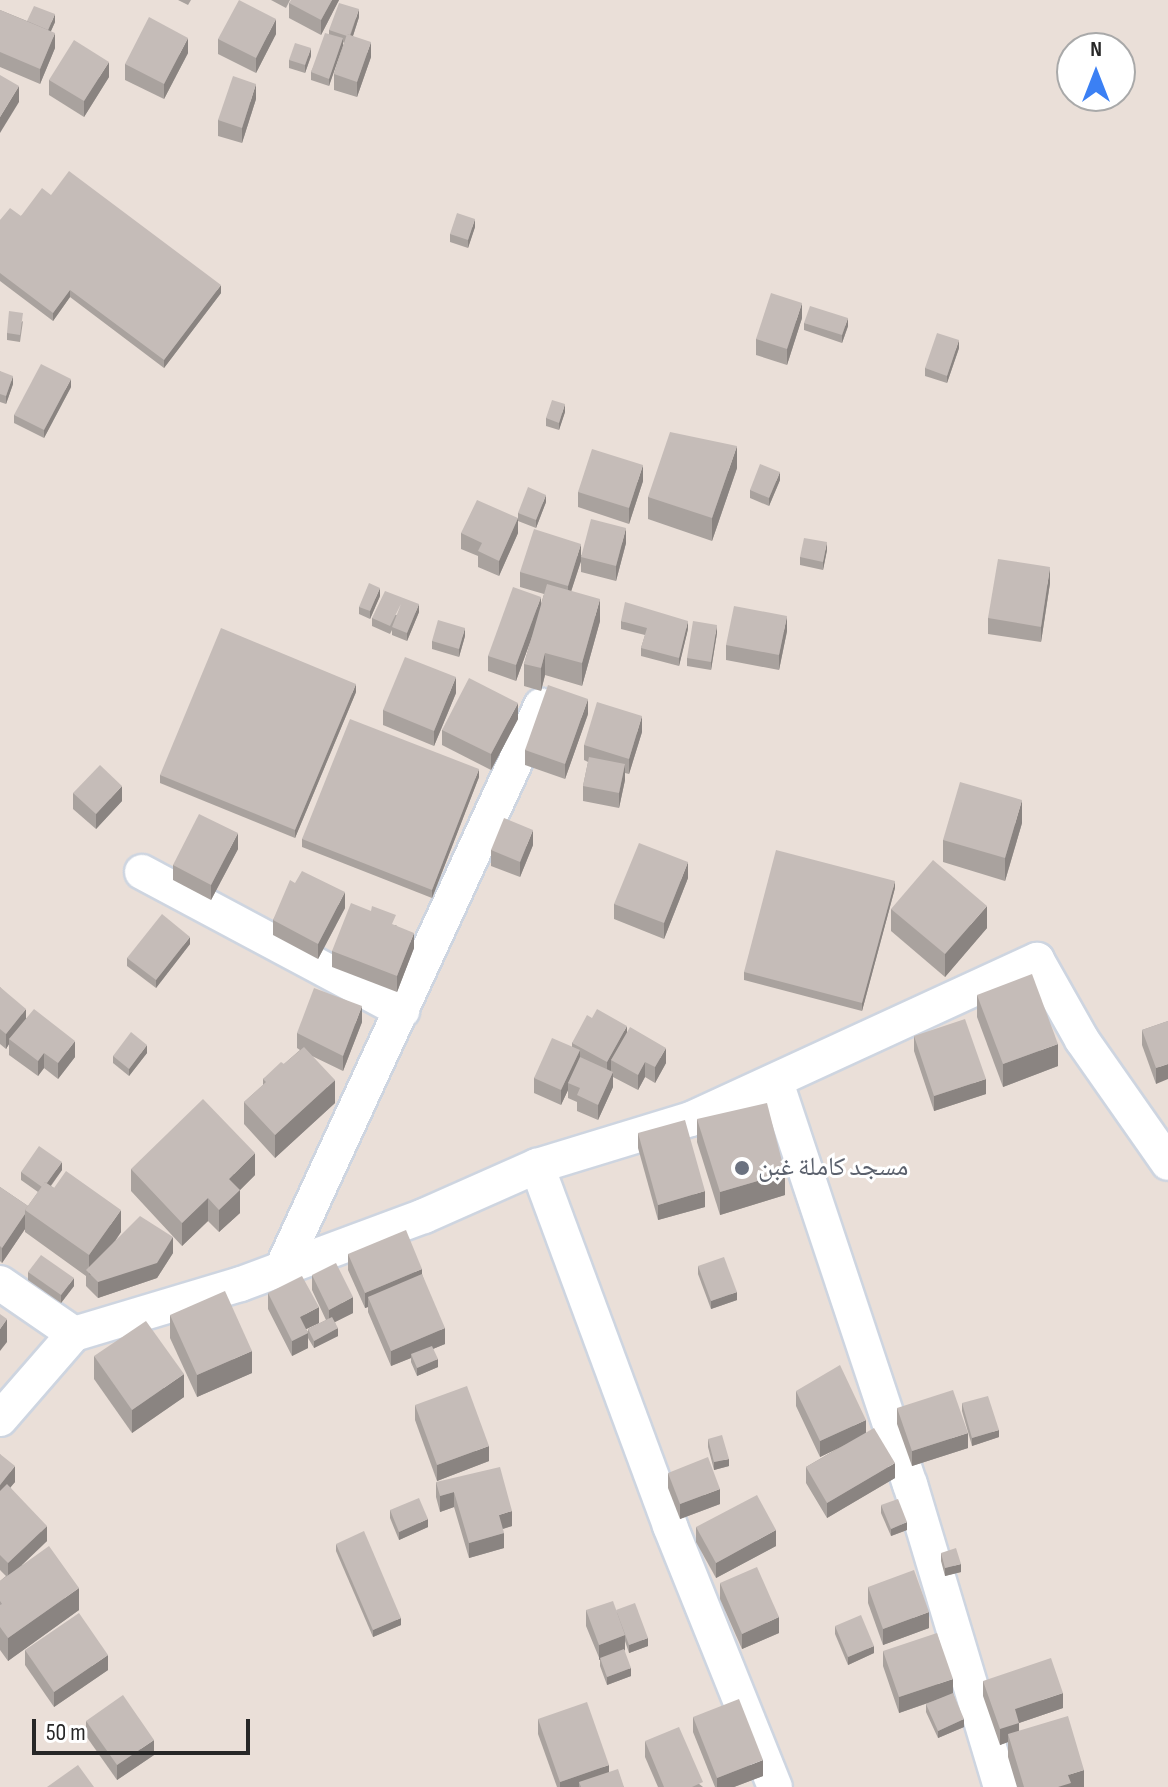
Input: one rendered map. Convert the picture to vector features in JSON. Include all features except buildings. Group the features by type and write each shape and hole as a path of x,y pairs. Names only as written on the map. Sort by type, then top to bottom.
{"street":[{"path":"283,1266 541,706"},
{"path":"142,872 402,1011"},
{"path":"0,1419 74,1334 241,1284 424,1216 537,1166 691,1119 1037,960 1082,1040 1168,1163"},
{"path":"776,1082 910,1484 1001,1787"},
{"path":"537,1166 670,1526 775,1787"},
{"path":"0,1283 74,1334"}],"place":[{"name":"مسجد كاملة غبن","path":"742,1168"}]}
